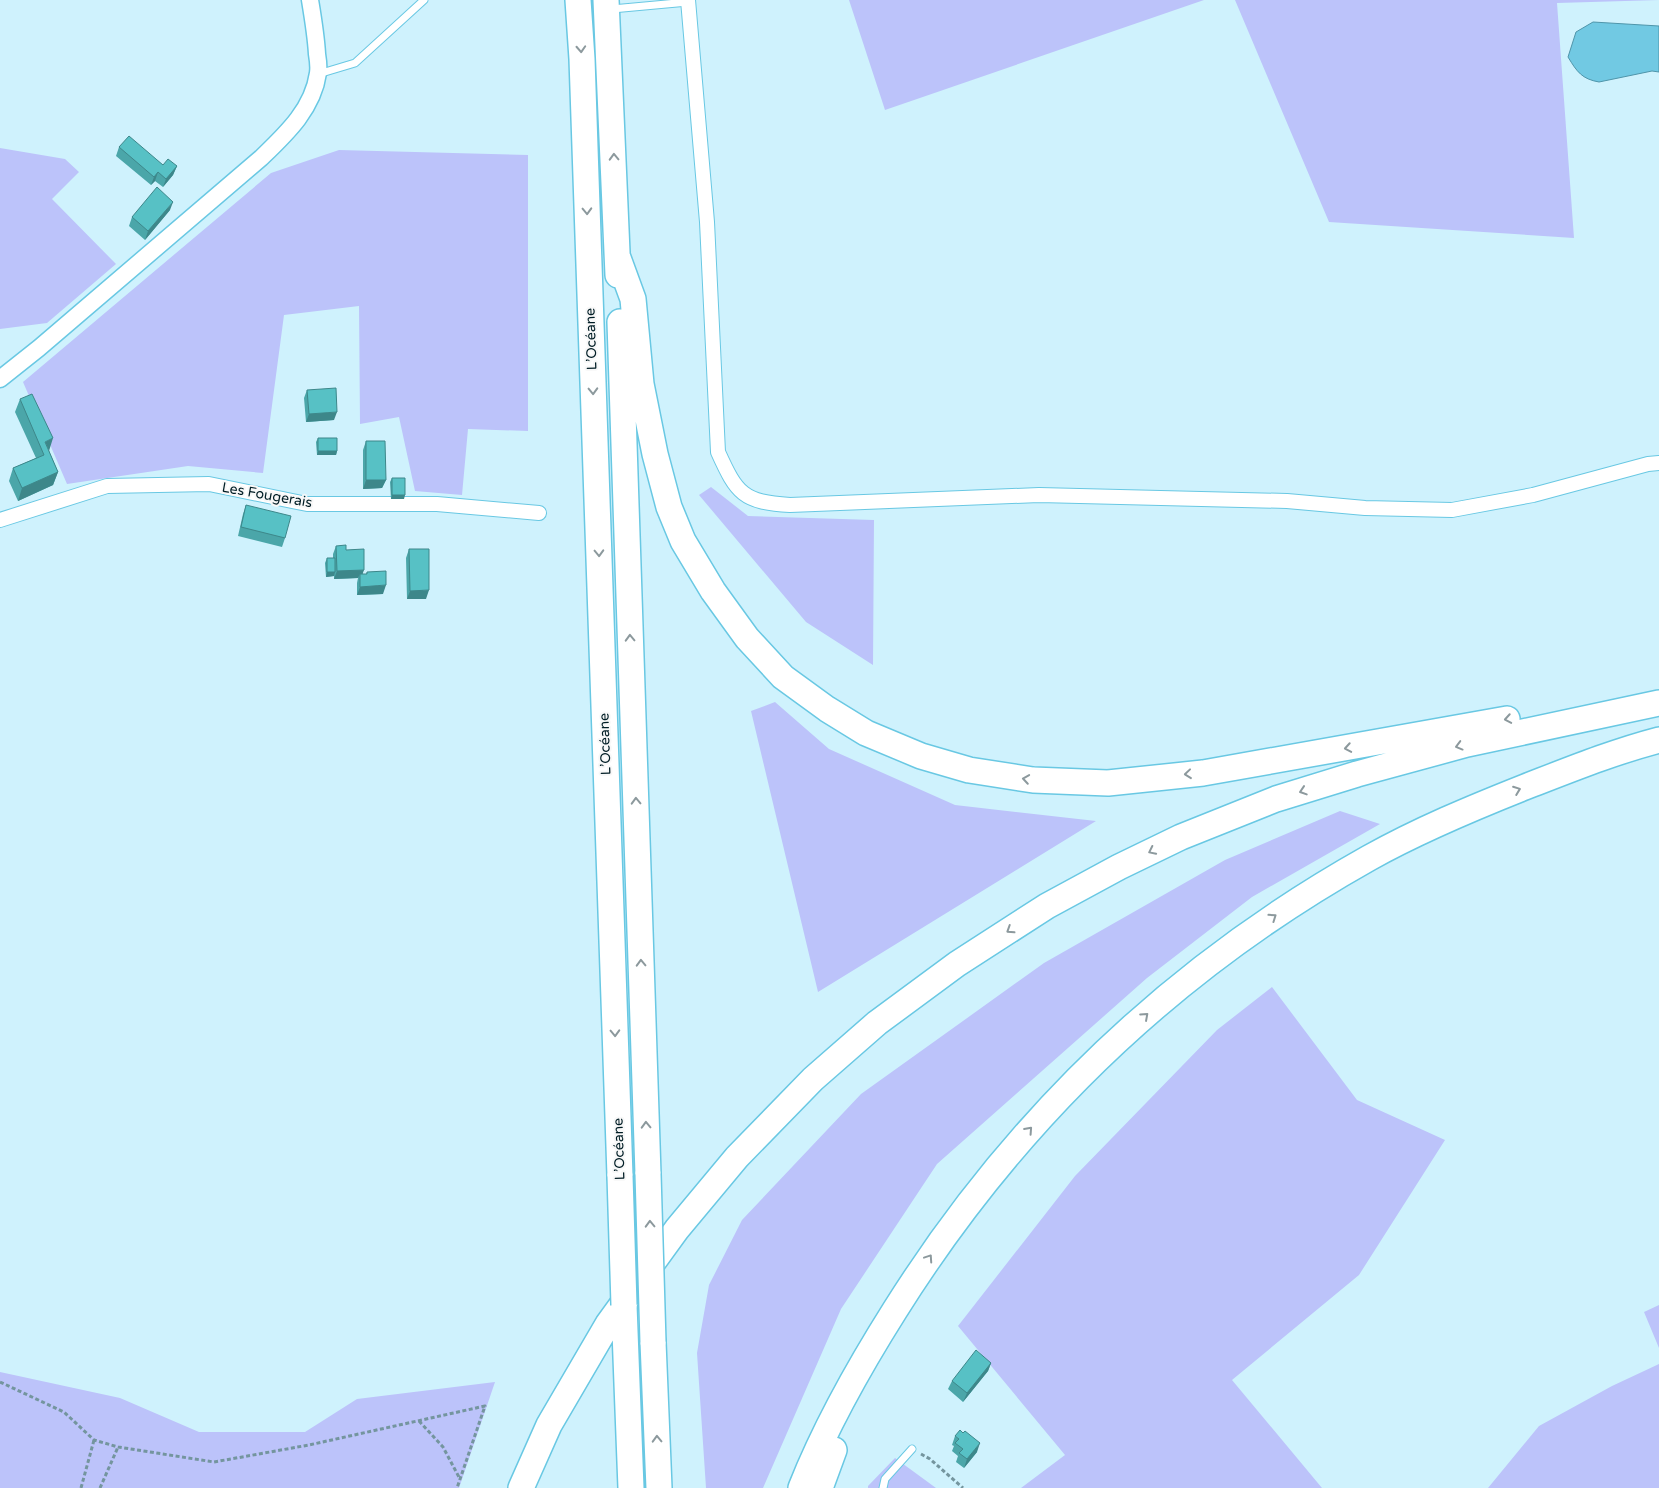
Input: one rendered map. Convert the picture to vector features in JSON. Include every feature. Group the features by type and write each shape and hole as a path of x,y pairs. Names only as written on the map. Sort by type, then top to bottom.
{"highway":[{"name":"L’Océane","path":"578,0 631,1488"},
{"name":"L’Océane","path":"607,5 618,258 658,1488"},
{"path":"618,258 633,298 641,384 655,454 669,507 684,541 713,591 747,638 783,677 827,709 866,733 921,756 969,770 1032,780 1108,783 1203,773 1659,691"},
{"path":"522,1488 549,1425 608,1324 683,1222 737,1157 814,1079 877,1023 957,964 1046,906 1119,867 1181,837 1276,799 1357,774 1467,744 1659,704"},
{"path":"801,1488 846,1389 902,1298 948,1230 984,1183 1052,1105 1114,1043 1157,1005 1242,939 1320,887 1371,857 1472,808 1569,770 1659,740"},
{"path":"820,1488 829,1460 846,1422 890,1342 902,1298"}],"street":[{"path":"0,379 46,342 267,152 290,130 307,105 315,87 319,71 310,0"},
{"path":"688,1 707,222 718,452 728,474 743,494 765,504 790,505 1039,495 1287,500 1365,508 1452,510 1533,495 1648,464 1659,463"},
{"name":"Les Fougerais","path":"0,520 107,486 209,484 307,504 437,504 539,513"}],"lane":[{"path":"319,71 325,72 355,63 424,0"},
{"path":"607,5 688,1"},
{"path":"883,1488 885,1479 912,1449"}],"path":[{"path":"0,1382 64,1412 94,1440 118,1447 214,1462 309,1445 485,1406 457,1488"},
{"path":"419,1421 443,1447 460,1480"},
{"path":"81,1488 94,1440"},
{"path":"100,1488 118,1447"},
{"path":"912,1449 930,1459 963,1488"}],"shaded area":[{"path":"849,0 1204,0 885,110"},
{"path":"1235,0 1659,0 1557,3 1574,238 1329,222"},
{"path":"1593,22 1659,26 1659,72 1652,71 1599,82 1584,77 1577,71 1568,57 1576,32"},
{"path":"0,148 65,159 79,172 52,199 116,264 47,323 0,329"},
{"path":"339,150 528,155 528,431 468,429 462,495 415,491 399,417 360,424 359,306 284,315 263,473 188,466 67,484 23,382 271,173"},
{"path":"711,487 748,516 874,520 873,665 806,622 699,495"},
{"path":"775,702 829,749 955,805 1096,821 818,992 751,711"},
{"path":"1340,811 1380,824 1252,897 1147,978 937,1164 841,1309 763,1488 706,1488 697,1353 709,1285 742,1220 861,1094 1044,963 1225,860"},
{"path":"1272,987 1357,1100 1445,1140 1359,1275 1232,1380 1322,1488 1021,1488 1065,1455 958,1326 1075,1176 1217,1030"},
{"path":"1659,1305 1659,1348 1644,1312"},
{"path":"1659,1364 1659,1488 1488,1488 1539,1426 1612,1386"},
{"path":"0,1372 120,1398 199,1432 305,1432 357,1399 495,1382 459,1488 0,1488"},
{"path":"895,1458 936,1488 868,1488"}],"building":[{"path":"129,136 163,165 168,159 177,166 166,179 158,172 154,177 119,147"},
{"path":"157,187 173,202 148,231 132,217"},
{"path":"336,388 337,412 309,414 307,390"},
{"path":"32,394 53,438 45,442 58,472 22,488 13,468 44,455 20,399"},
{"path":"318,438 337,438 337,451 318,451"},
{"path":"366,441 385,441 386,480 366,480"},
{"path":"392,478 405,478 405,495 392,495"},
{"path":"246,505 291,516 285,538 241,527"},
{"path":"346,545 346,550 364,549 364,570 337,571 336,546"},
{"path":"409,549 429,549 429,590 410,591"},
{"path":"327,558 335,558 335,572 327,572"},
{"path":"386,571 386,585 360,587 360,574"},
{"path":"976,1350 991,1363 967,1393 952,1381"},
{"path":"960,1430 963,1433 965,1431 980,1443 967,1459 959,1453 963,1449 955,1443 959,1439 955,1436"}]}
